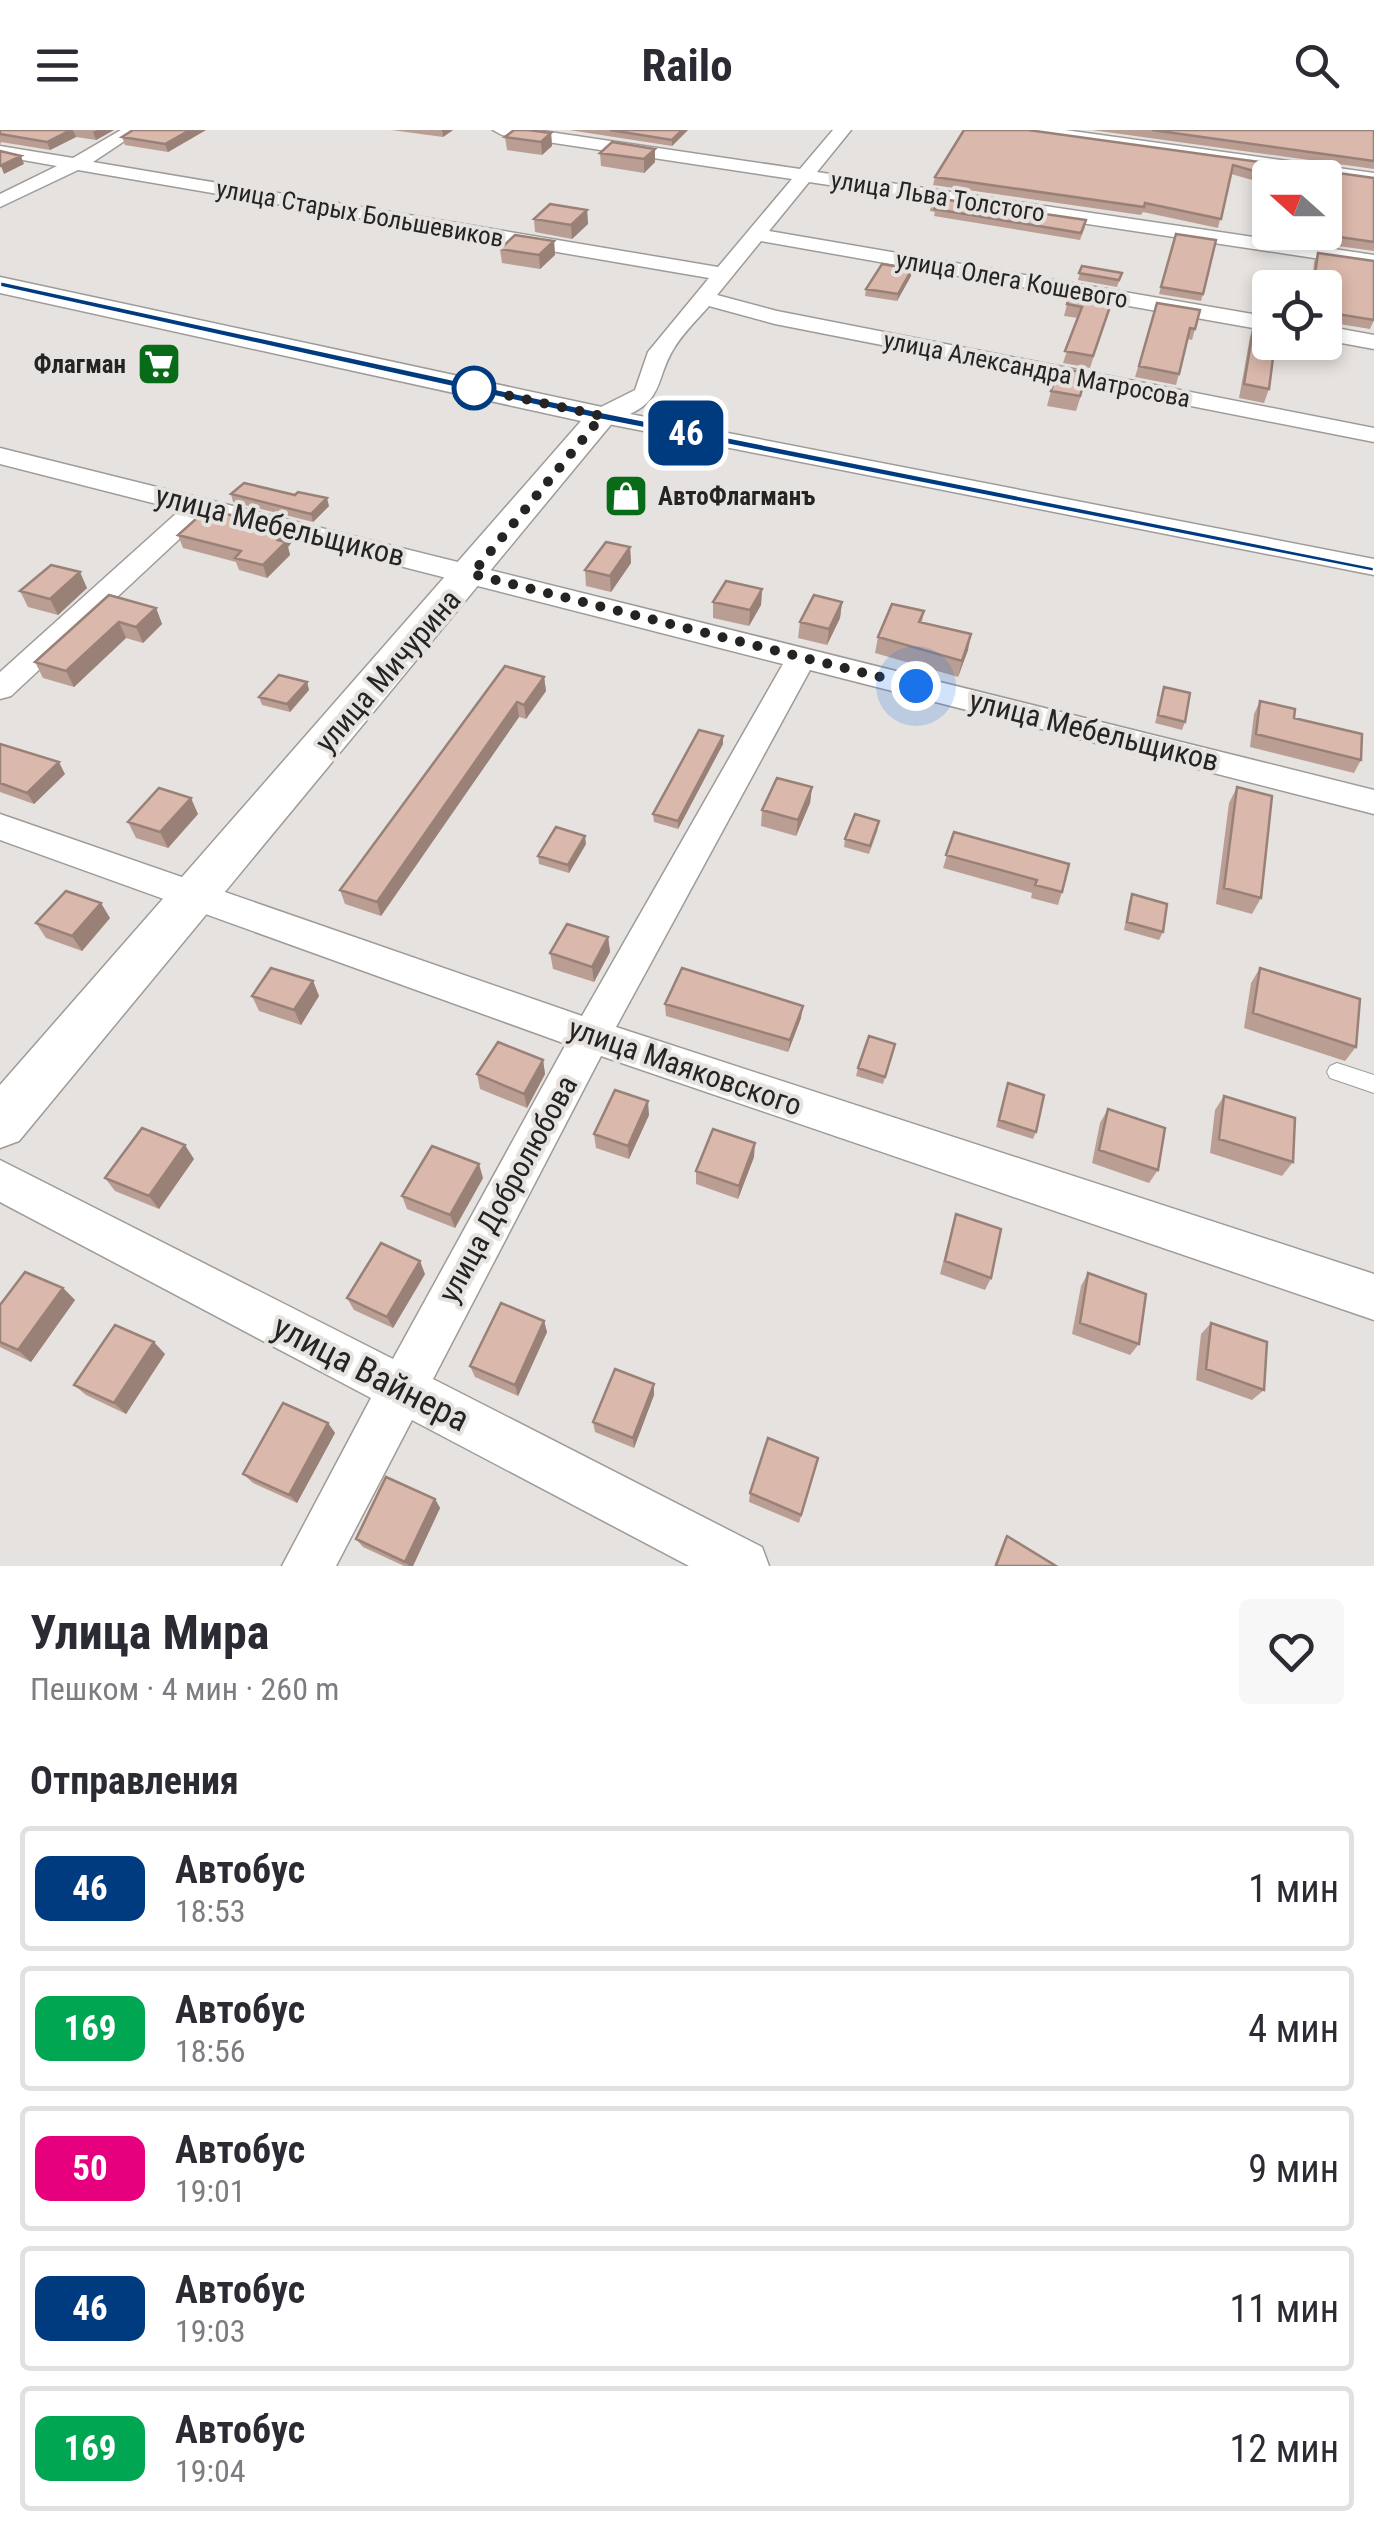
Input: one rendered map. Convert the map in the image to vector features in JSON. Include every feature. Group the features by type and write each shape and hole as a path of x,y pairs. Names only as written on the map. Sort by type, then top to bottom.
{"street":[{"path":"0,201 70,163 99,155 132,130"},
{"name":"улица Льва Толстого","path":"502,130 1374,261"},
{"name":"улица Мичурина","path":"0,1124 472,574 602,416 632,407 652,387 659,352 842,130"},
{"path":"1028,130 1374,178"},
{"name":"улица Старых Большевиков","path":"0,150 720,274"},
{"name":"улица Олега Кошевого","path":"753,234 1252,321"},
{"path":"0,285 602,416 1374,567"},
{"name":"улица Александра Матросова","path":"701,297 774,317 1374,435"},
{"path":"1342,336 1374,342"},
{"name":"улица Мебельщиков","path":"0,456 1374,802"},
{"path":"0,689 101,601 198,506"},
{"name":"улица Добролюбова","path":"308,1566 400,1389 802,657"},
{"name":"улица Маяковского","path":"0,827 592,1036 1374,1297"},
{"name":"улица Вайнера","path":"0,1180 743,1566"}],"lane":[{"path":"1336,1072 1374,1084"}],"building":[{"path":"0,130 71,130 47,142 0,134"},
{"path":"133,130 190,130 165,144 122,137"},
{"path":"514,130 551,133 541,142 505,137"},
{"path":"610,130 682,130 672,140"},
{"path":"964,130 1028,130 1252,161 1252,170 1233,165 1221,219 1145,203 1144,207 935,177"},
{"path":"1152,130 1374,130 1374,161"},
{"path":"612,142 655,149 644,159 600,153"},
{"path":"0,151 21,156 0,166"},
{"path":"1342,174 1374,178 1374,242 1342,237"},
{"path":"935,198 1086,220 1081,233 935,209 938,205 931,204"},
{"path":"550,204 587,210 571,225 534,219"},
{"path":"1176,234 1216,240 1203,294 1161,287"},
{"path":"515,235 554,241 539,255 500,249"},
{"path":"1318,253 1374,261 1374,320 1342,315 1342,270 1316,270"},
{"path":"882,264 912,269 898,294 866,289"},
{"path":"1082,266 1122,273 1119,280 1079,273"},
{"path":"1073,288 1114,295 1093,356 1065,351 1082,307 1067,304"},
{"path":"1157,303 1200,310 1195,329 1190,328 1179,374 1139,366"},
{"path":"1252,336 1252,360 1273,360 1269,389 1244,384"},
{"path":"1059,368 1087,373 1080,396 1051,391"},
{"path":"244,483 327,498 311,514 231,494"},
{"path":"207,509 289,530 278,540 286,542 263,565 235,558 241,551 178,535"},
{"path":"606,542 630,547 610,576 585,570"},
{"path":"51,565 80,572 50,599 20,591"},
{"path":"726,581 762,589 750,610 713,602"},
{"path":"109,595 156,608 136,627 119,622 66,671 35,662"},
{"path":"814,595 842,602 829,629 800,622"},
{"path":"892,604 924,611 919,622 971,634 962,661 878,637"},
{"path":"505,666 544,677 524,705 517,702 377,902 340,890"},
{"path":"279,675 307,682 287,704 259,697"},
{"path":"1164,687 1190,693 1185,722 1158,715"},
{"path":"1260,701 1295,709 1294,718 1362,734 1361,760 1256,734"},
{"path":"699,730 723,736 678,821 653,814"},
{"path":"0,744 59,762 27,793 0,783"},
{"path":"777,778 812,787 798,820 762,810"},
{"path":"1237,787 1272,796 1261,898 1224,888"},
{"path":"159,788 191,798 160,832 128,822"},
{"path":"855,814 879,821 870,846 845,839"},
{"path":"556,827 585,836 568,865 538,856"},
{"path":"954,832 1069,864 1062,892 1035,885 1037,880 946,855"},
{"path":"66,891 101,903 72,936 36,923"},
{"path":"1132,894 1167,904 1163,932 1127,922"},
{"path":"567,924 608,937 592,967 550,953"},
{"path":"271,968 313,981 294,1010 252,996"},
{"path":"682,968 803,1006 790,1040 665,1004"},
{"path":"1260,968 1360,999 1356,1047 1253,1013"},
{"path":"869,1036 895,1044 885,1077 858,1068"},
{"path":"498,1042 543,1060 524,1094 477,1074"},
{"path":"1008,1083 1044,1095 1036,1132 999,1120"},
{"path":"615,1090 648,1101 628,1146 594,1134"},
{"path":"1224,1096 1295,1118 1293,1162 1219,1139"},
{"path":"1108,1109 1165,1128 1158,1170 1099,1150"},
{"path":"142,1128 185,1145 149,1196 105,1178"},
{"path":"713,1129 755,1143 739,1186 696,1171"},
{"path":"432,1146 479,1164 450,1215 402,1196"},
{"path":"956,1214 1001,1229 991,1278 945,1261"},
{"path":"381,1243 420,1261 387,1317 347,1298"},
{"path":"25,1272 63,1288 18,1350 0,1342 0,1305"},
{"path":"1088,1273 1146,1294 1139,1344 1080,1323"},
{"path":"501,1303 544,1321 515,1385 470,1366"},
{"path":"1211,1323 1267,1342 1264,1390 1206,1369"},
{"path":"115,1325 154,1342 114,1403 74,1385"},
{"path":"615,1369 654,1384 633,1438 593,1422"},
{"path":"283,1403 328,1423 289,1495 243,1474"},
{"path":"768,1438 818,1458 801,1515 750,1493"},
{"path":"386,1477 435,1499 405,1562 356,1539"},
{"path":"1007,1536 1056,1566 996,1566"}],"bus line":[{"name":"46","path":"0,285 602,416 1374,567"}],"place":[{"name":"Флагман","path":"159,364"},
{"name":"АвтоФлагманъ","path":"626,496"}],"route":[{"path":"474,388 602,416 472,574 916,686"}]}
